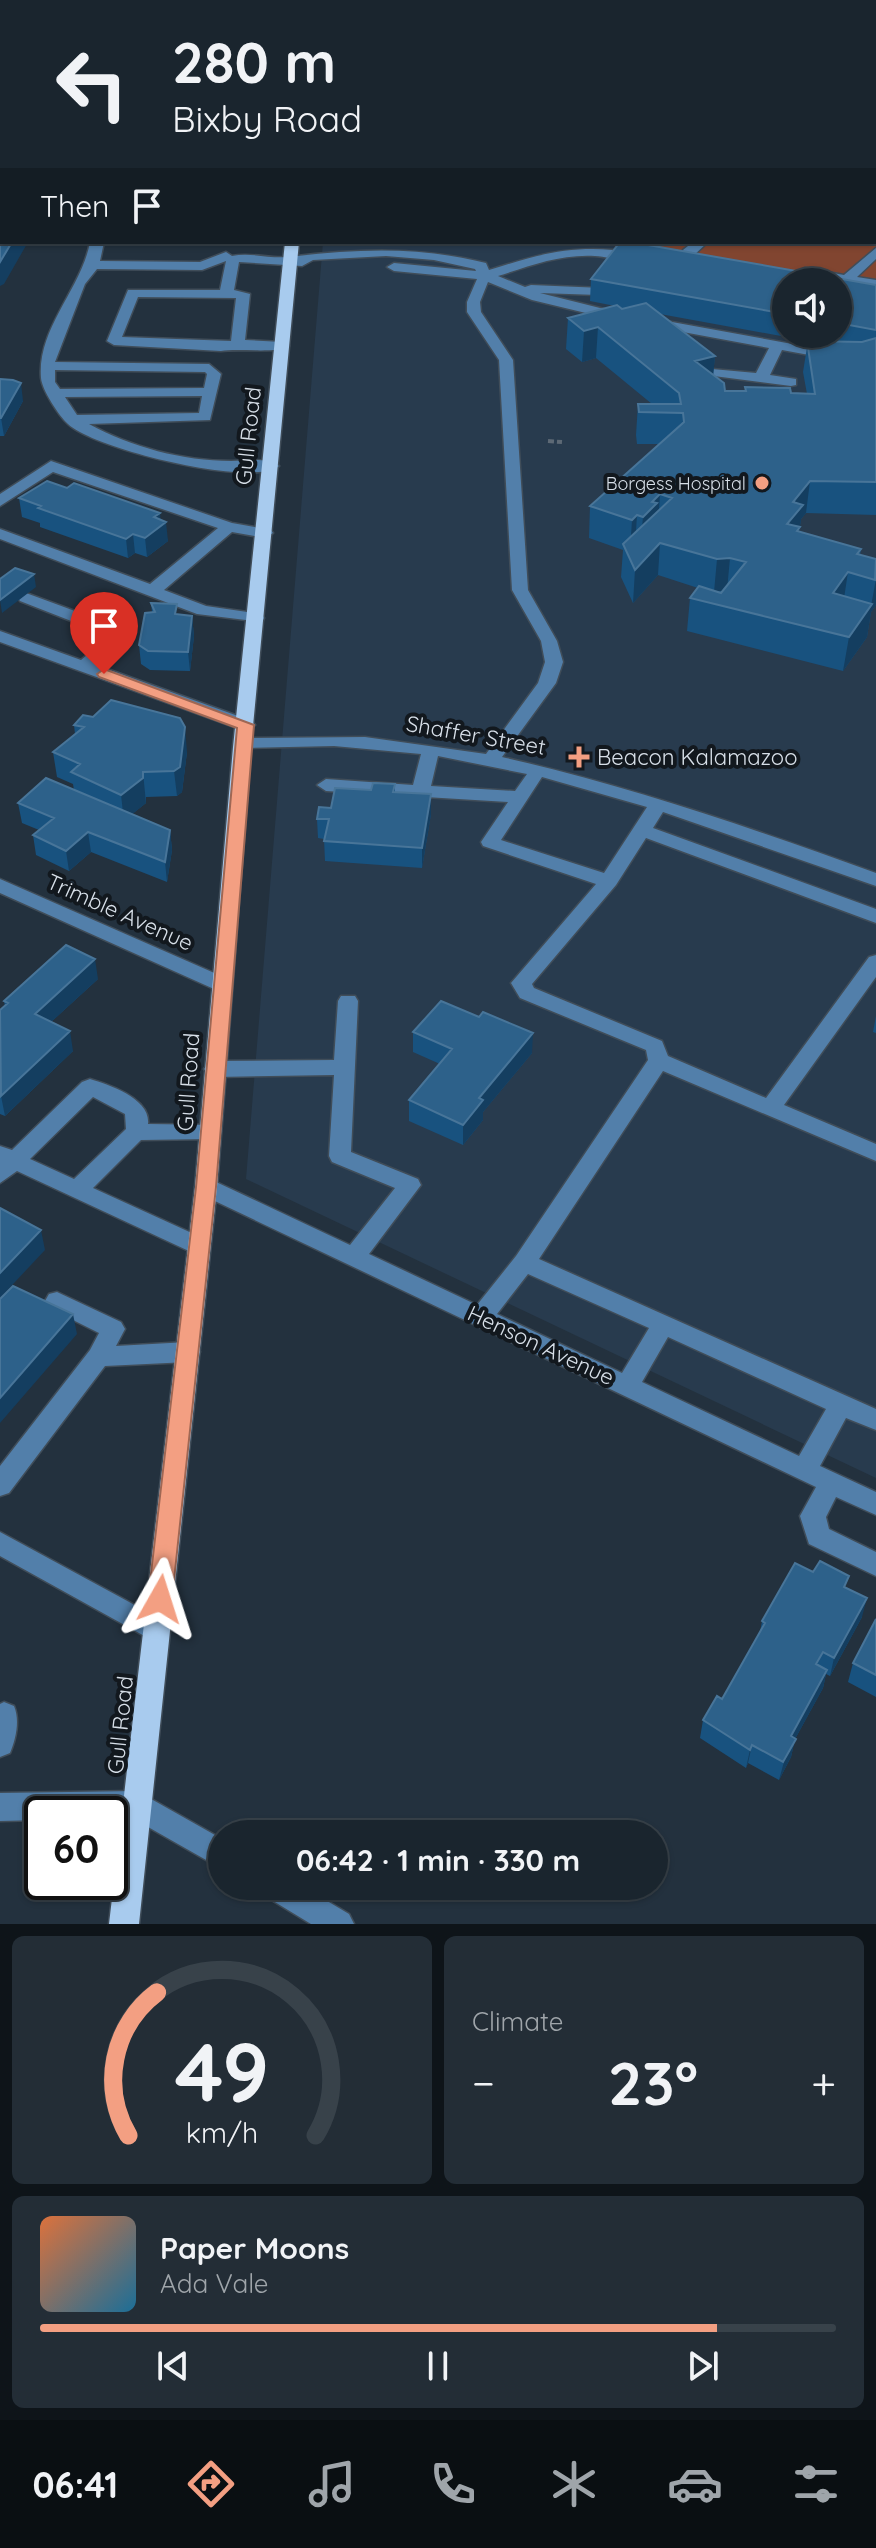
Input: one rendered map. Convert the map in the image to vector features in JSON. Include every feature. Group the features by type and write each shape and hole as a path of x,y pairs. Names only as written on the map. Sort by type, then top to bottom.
{"main road":[{"name":"Gull Road","path":"124,1924 206,1187 221,984 292,244"}],"street":[{"path":"97,244 93,265 79,283 57,329 48,366 48,382 73,420 105,439 156,456 222,466 271,466"},
{"path":"215,244 230,258"},
{"path":"636,244 649,246"},
{"path":"491,760 547,683 554,662 549,641 520,590 506,360 498,344 474,317 471,307 475,293 485,276 539,258 573,253 618,252 649,258 643,266"},
{"path":"852,276 876,252"},
{"path":"93,265 202,266 230,258 290,260 327,266 391,266 485,276 576,308 772,344"},
{"path":"226,294 230,258"},
{"path":"852,285 876,284"},
{"path":"519,290 566,288 598,291"},
{"path":"852,289 876,298"},
{"path":"238,344 243,294 133,293 114,341 221,347 238,344 282,346"},
{"path":"761,378 776,348"},
{"path":"793,348 847,358"},
{"path":"48,366 209,368 214,374 205,417 73,420"},
{"path":"706,371 791,382"},
{"path":"55,393 210,392"},
{"path":"0,501 51,466 229,527 265,533"},
{"path":"152,591 229,527"},
{"path":"0,534 203,610 256,618"},
{"path":"26,598 115,632 115,640 84,666"},
{"path":"0,636 84,666 244,734"},
{"name":"Shaffer Street","path":"244,734 431,750 539,769 659,803 876,880"},
{"path":"420,791 431,750"},
{"path":"539,769 490,842 609,881"},
{"path":"326,785 521,797"},
{"path":"481,1317 524,1262 659,1061 655,1046 527,993 521,983 609,881 659,803"},
{"path":"641,830 876,916"},
{"path":"765,874 787,847"},
{"name":"Trimble Avenue","path":"0,885 221,984"},
{"path":"770,1108 876,962"},
{"path":"348,1001 340,1156 410,1185 354,1257"},
{"path":"659,1061 876,1153"},
{"path":"215,1069 345,1067"},
{"path":"77,1190 136,1132 138,1116 133,1108 90,1087 5,1164 77,1190 199,1246"},
{"path":"136,1132 210,1131"},
{"name":"Henson Avenue","path":"206,1187 876,1504"},
{"path":"524,1262 876,1420"},
{"path":"0,1485 98,1357 113,1329 57,1301"},
{"path":"627,1386 664,1324"},
{"path":"98,1357 188,1352"},
{"path":"804,1470 841,1405"},
{"path":"831,1483 813,1516 818,1536 876,1565"},
{"path":"0,1543 157,1630"},
{"path":"0,1744 4,1715"},
{"path":"0,1807 137,1805 208,1847"},
{"path":"299,1900 339,1924"}],"path":[{"path":"548,441 562,442"}],"shaded area":[{"name":"Beacon Kalamazoo","path":"323,244 602,244 772,273 772,348 852,348 852,318 876,291 876,1478 246,1179"},
{"path":"602,244 876,244 876,291 852,287 852,268 772,268 772,273"}],"building":[{"path":"0,244 11,244 0,262"},
{"path":"618,244 642,244 779,268 772,268 772,311 591,279"},
{"path":"852,281 876,285 876,330 852,326"},
{"name":"Borgess Hospital","path":"646,303 715,356 695,361 724,383 725,391 746,391 745,387 790,388 791,393 815,394 808,348 852,348 852,342 876,338 876,482 810,481 793,502 803,505 787,524 800,527 797,531 861,549 857,554 876,559 875,580 848,572 833,593 872,604 849,637 690,598 699,586 721,593 746,562 717,559 660,543 635,570 623,544 672,498 660,494 652,502 657,503 643,517 637,515 632,520 590,506 684,422 683,413 639,412 638,404 681,404 679,393 598,327 584,331 568,318 617,305 622,309"},
{"path":"0,379 21,383 1,418 0,418"},
{"path":"47,481 67,488 74,483 160,513 154,517 166,522 145,538 133,534 126,539 38,508 41,506 19,498"},
{"path":"15,568 34,574 0,600 0,579"},
{"path":"151,603 177,604 175,614 192,616 188,652 148,651 139,645 145,613 155,612"},
{"path":"111,700 180,718 185,727 180,767 174,771 143,772 143,778 121,795 71,772 80,764 53,752 84,727 74,725 83,715 93,717"},
{"path":"46,778 170,830 165,862 88,832 66,851 33,835 54,818 18,803"},
{"path":"373,783 395,784 393,792 431,794 422,848 324,841 329,819 317,819 319,807 331,808 335,788 371,790"},
{"path":"66,945 95,959 35,1014 70,1031 1,1096 0,1010 8,1003 4,1001"},
{"path":"441,1001 479,1017 483,1012 533,1033 479,1098 483,1100 463,1125 409,1100 452,1049 413,1032"},
{"path":"0,1208 41,1230 0,1273"},
{"path":"13,1286 73,1314 0,1398 0,1299"},
{"path":"820,1561 849,1576 844,1587 867,1598 834,1658 823,1652 816,1664 827,1670 791,1736 796,1739 783,1762 752,1745 750,1750 703,1720 717,1696 722,1699 795,1563 813,1572"},
{"path":"876,1619 876,1675 853,1663"}],"place":[{"name":"Borgess Hospital","path":"762,483"},
{"name":"Beacon Kalamazoo","path":"579,757"}],"route":[{"path":"104,674 246,725 221,984 206,1187 160,1599"}]}
